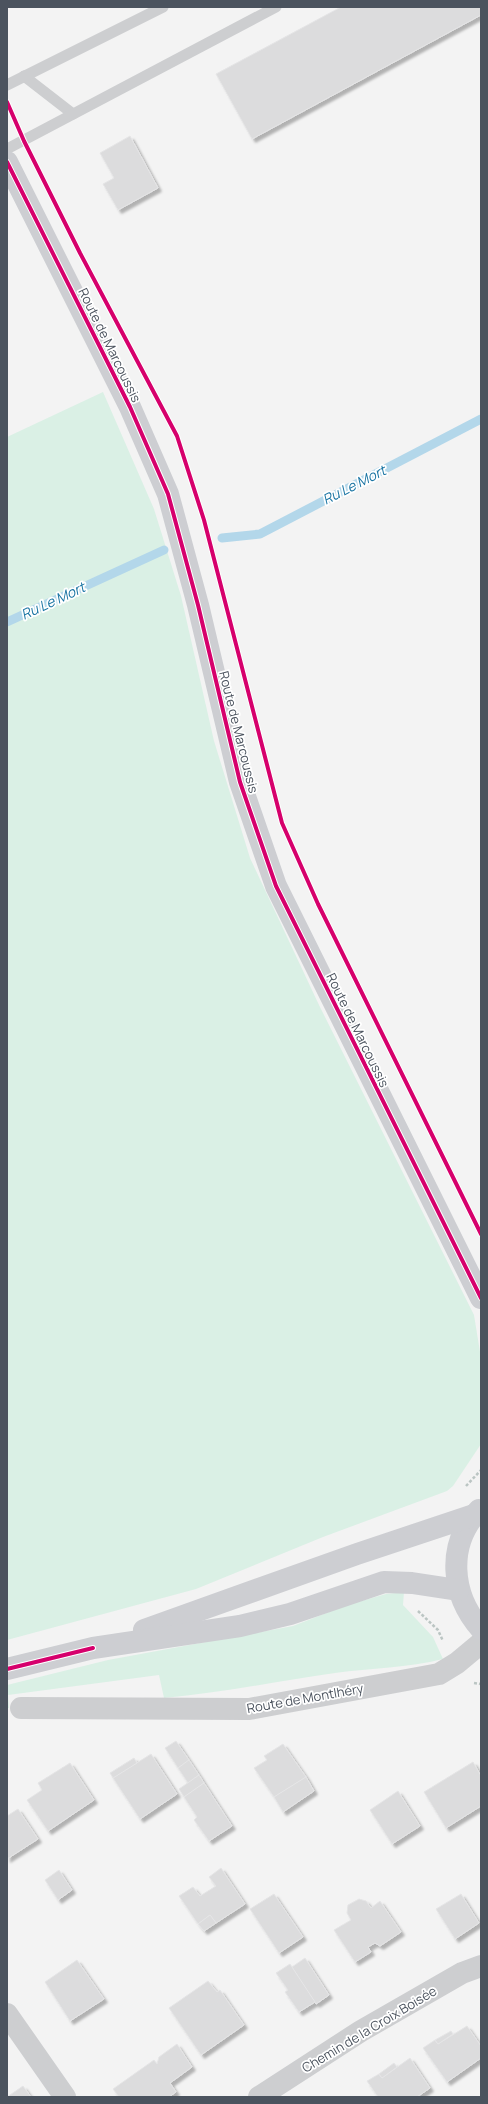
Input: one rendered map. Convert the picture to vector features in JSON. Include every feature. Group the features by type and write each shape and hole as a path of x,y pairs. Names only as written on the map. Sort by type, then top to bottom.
{"street":[{"name":"Route de Marcoussis","path":"7,162 130,407 168,494 198,605 240,782 276,886 481,1298"},
{"path":"477,1511 461,1538 456,1564 458,1590 469,1616 481,1629"},
{"path":"93,1648 477,1511"},
{"path":"7,1669 93,1648 240,1626 290,1614 384,1582 412,1583 458,1590"},
{"name":"Route de Montlhéry","path":"21,1708 249,1709 439,1674 457,1663 481,1643"},
{"name":"Chemin de la Croix Boisée","path":"259,2097 361,2031 462,1972 481,1966"},
{"path":"7,2014 65,2097"}],"lane":[{"path":"7,84 163,7"},
{"path":"7,149 276,7"},
{"path":"24,76 73,114"}],"path":[{"path":"412,1606 438,1630 445,1644"}],"green space":[{"path":"103,392 154,509 181,596 214,741 250,858 319,1005 474,1315 481,1358 481,1444 453,1486 447,1491 323,1537 196,1589 7,1640 7,437"},
{"path":"404,1592 403,1605 433,1637 443,1659 403,1666 335,1673 228,1690 164,1698 159,1675 8,1695 9,1708 7,1708 7,1685 108,1660 293,1626 347,1605 386,1594"}],"building":[{"path":"341,7 481,7 481,15 252,139 216,74"},
{"path":"130,136 158,188 118,210 103,184 114,178 100,153"},
{"path":"176,1741 189,1760 178,1768 165,1748"},
{"path":"283,1744 306,1777 274,1797 254,1768 267,1760 264,1756"},
{"path":"151,1754 177,1794 140,1819 113,1778"},
{"path":"134,1758 137,1763 113,1778 110,1773"},
{"path":"189,1760 199,1775 188,1783 178,1768"},
{"path":"473,1762 481,1776 481,1806 446,1828 424,1792"},
{"path":"70,1763 94,1800 48,1831 27,1800 42,1790 38,1783"},
{"path":"199,1775 204,1783 184,1797 179,1789"},
{"path":"306,1777 314,1791 283,1812 274,1797"},
{"path":"204,1783 232,1826 209,1841 194,1820 197,1817 184,1797"},
{"path":"398,1791 420,1826 392,1844 370,1810"},
{"path":"18,1809 38,1839 7,1859 7,1816"},
{"path":"221,1868 245,1904 216,1923 210,1915 198,1924 179,1896 193,1887 200,1896 216,1886 209,1877"},
{"path":"59,1870 72,1890 58,1900 45,1880"},
{"path":"274,1894 303,1937 279,1953 250,1909"},
{"path":"461,1894 479,1923 455,1939 436,1909"},
{"path":"359,1899 366,1901 371,1908 380,1901 401,1932 380,1946 375,1943 368,1947 371,1952 355,1962 334,1930 351,1920 347,1913 348,1905"},
{"path":"210,1915 216,1923 204,1931 198,1924"},
{"path":"305,1958 329,1995 316,2004 292,1967"},
{"path":"77,1960 104,1999 70,2021 45,1982"},
{"path":"290,1964 315,2002 299,2012 285,1992 288,1990 276,1973"},
{"path":"208,1981 217,1992 220,1990 244,2025 201,2055 169,2008"},
{"path":"467,2026 481,2046 481,2058 447,2082 423,2048 435,2040 438,2044"},
{"path":"451,2031 453,2034 438,2044 435,2040"},
{"path":"177,2044 192,2067 170,2083 176,2092 169,2097 119,2097 113,2089 154,2060 157,2064 159,2057"},
{"path":"410,2058 430,2088 417,2097 378,2097 367,2081 379,2074 382,2078"},
{"path":"394,2063 397,2067 382,2078 379,2074"},
{"path":"23,2086 31,2097 7,2097"}],"waterway":[{"name":"Ru Le Mort","path":"222,538 260,534 481,419"},
{"name":"Ru Le Mort","path":"7,622 164,550"}],"cycle path":[{"path":"7,102 24,141 80,253 177,436 204,520 282,823 318,904 481,1234"},
{"path":"7,162 130,407 168,494 198,605 240,782 276,886 481,1298"},
{"path":"7,1669 93,1648"}]}
